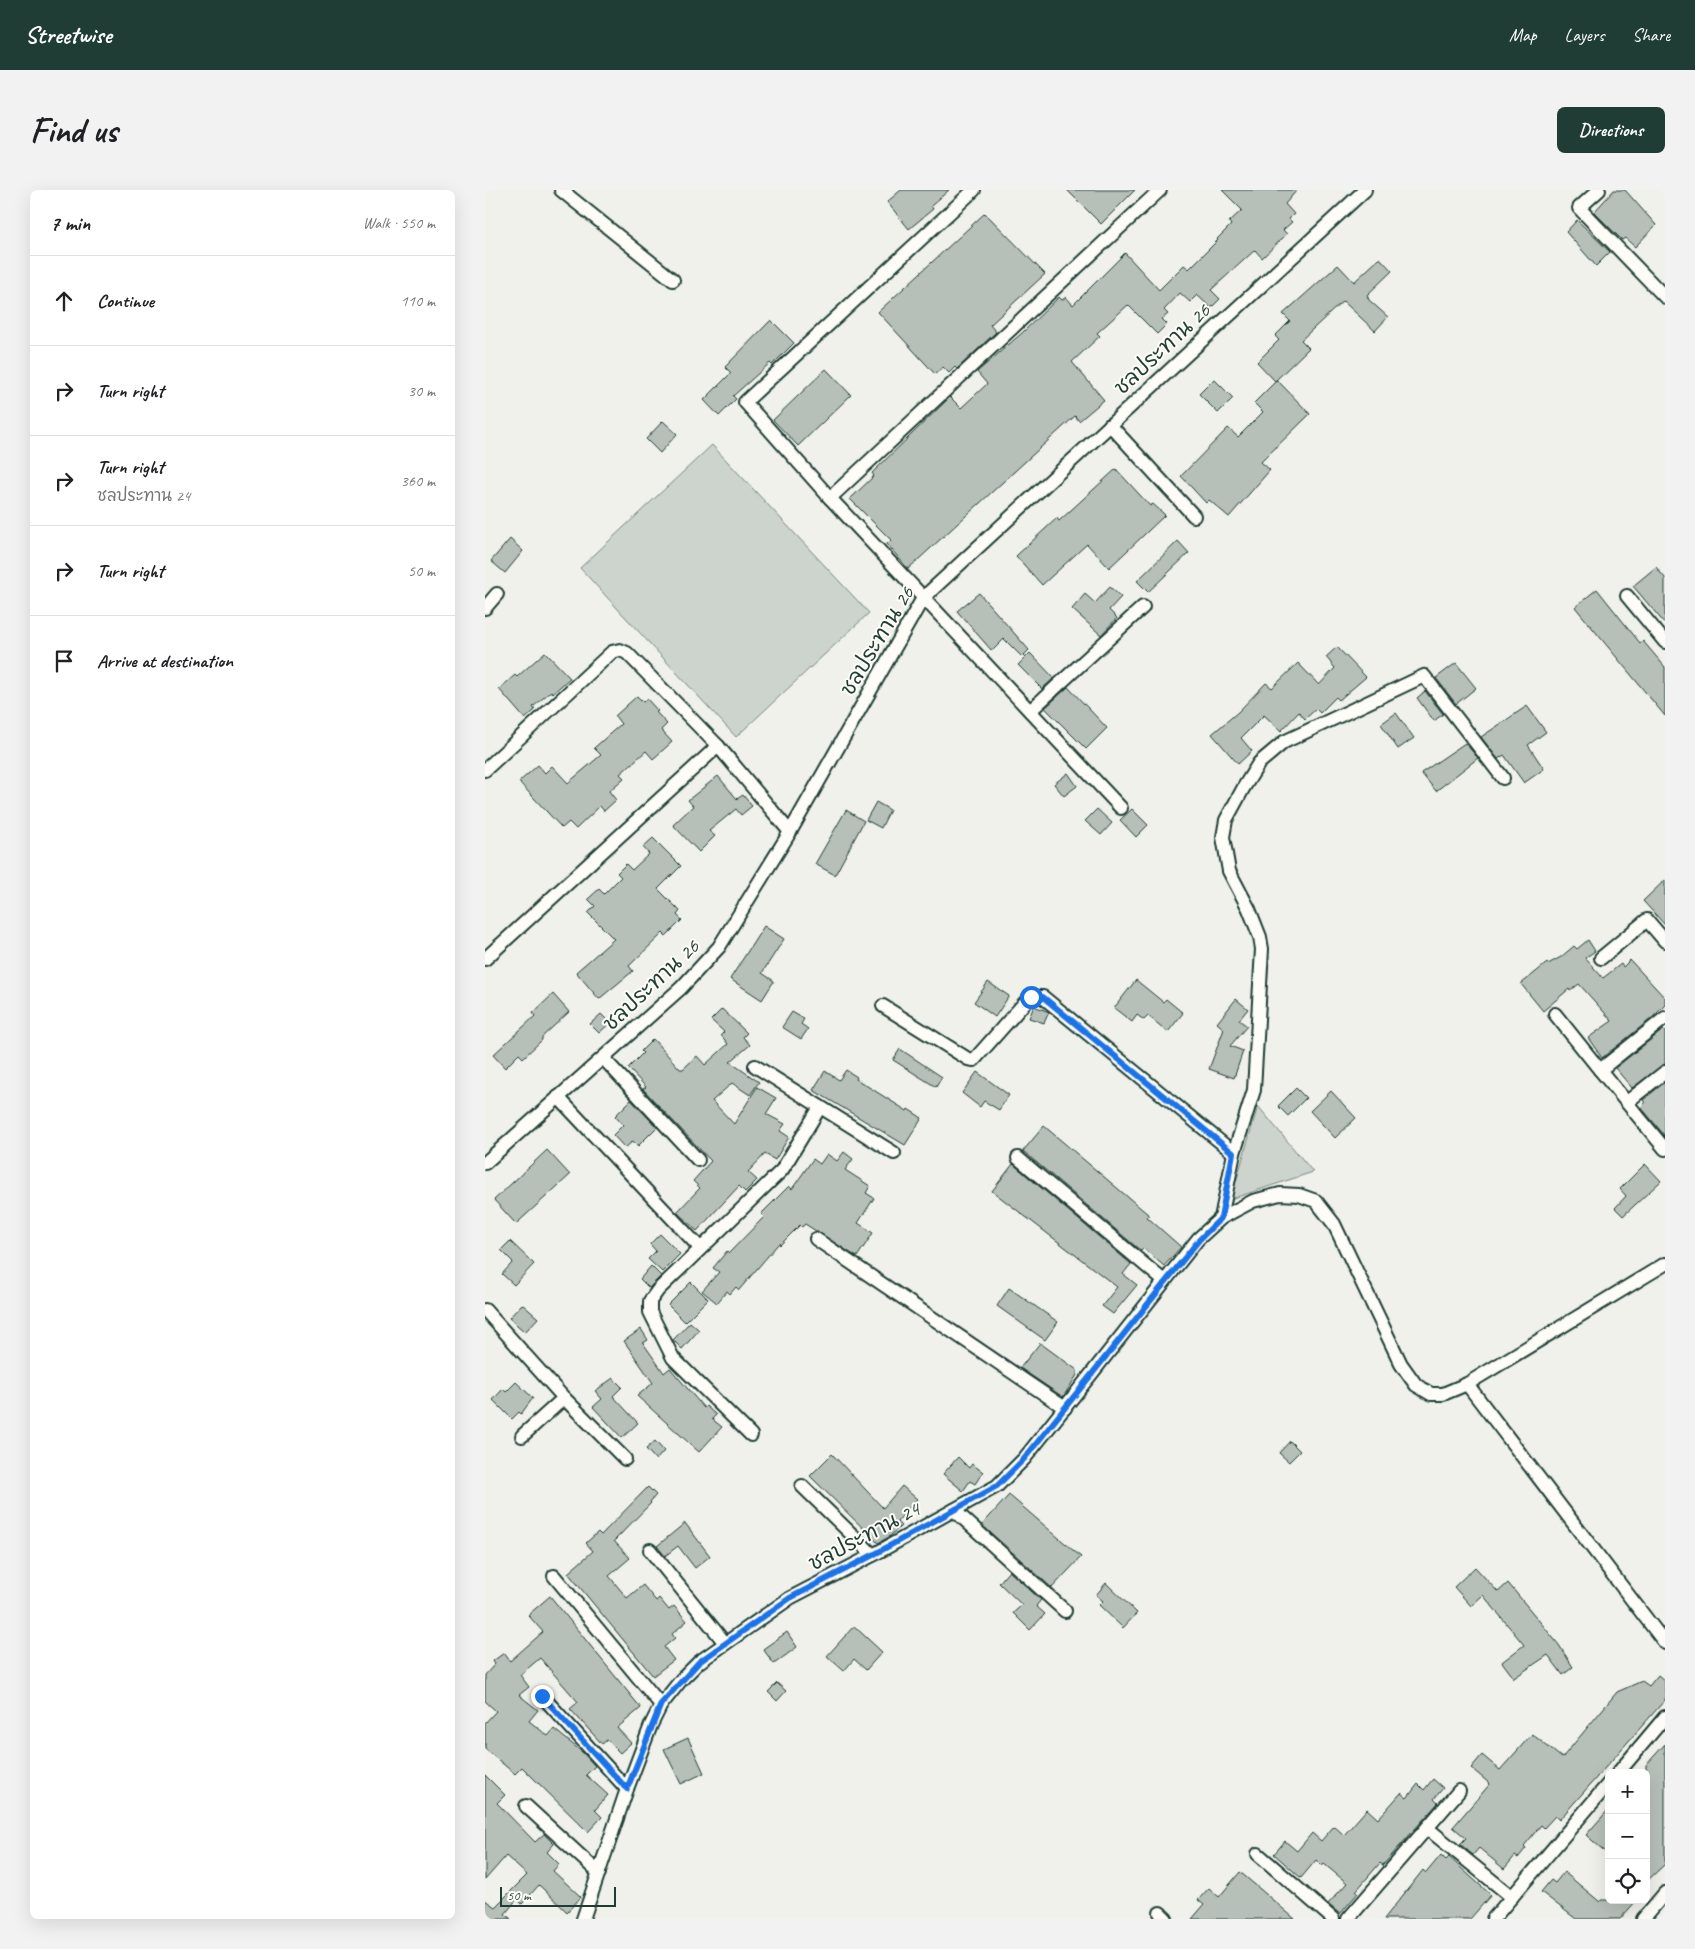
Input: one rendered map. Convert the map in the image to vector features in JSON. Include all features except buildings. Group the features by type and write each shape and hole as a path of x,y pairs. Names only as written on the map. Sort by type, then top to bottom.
{"street":[{"path":"561,190 673,280"},
{"path":"974,190 745,402 830,498 1121,808"},
{"path":"830,498 1160,190"},
{"name":"ชลประทาน 26","path":"485,1163 695,975 719,947 790,832 923,598 1365,190"},
{"path":"1599,190 1579,208 1665,297"},
{"path":"1110,425 1195,516"},
{"path":"485,608 497,594"},
{"path":"1627,596 1665,642"},
{"path":"1030,711 1143,607"},
{"path":"485,770 612,652 620,650 627,653 718,746 790,832"},
{"path":"1221,1218 1233,1153 1254,1090 1262,949 1260,937 1249,909 1229,872 1223,836 1226,820 1259,763 1284,742 1425,676 1503,778"},
{"path":"485,959 718,746"},
{"path":"1601,958 1647,920 1665,941"},
{"path":"883,1006 968,1059 974,1060 1028,999 1035,996 1043,997 1233,1153"},
{"path":"1555,1014 1665,1149"},
{"path":"1600,1070 1665,1018"},
{"path":"603,1058 699,1160"},
{"path":"755,1066 894,1154"},
{"path":"1627,1102 1665,1072"},
{"path":"558,1097 700,1248"},
{"path":"751,1435 673,1358 650,1312 651,1302 658,1290 782,1170 820,1107"},
{"path":"1018,1158 1164,1281"},
{"name":"ชลประทาน 24","path":"583,1919 627,1789 661,1704 699,1662 790,1598 873,1555 997,1486 1024,1459 1164,1281 1199,1240 1221,1218 1253,1201 1280,1194 1299,1195 1316,1201 1334,1224 1401,1364 1416,1385 1431,1394 1443,1394 1467,1384 1665,1264"},
{"path":"816,1239 1065,1408"},
{"path":"485,1310 564,1398 625,1459"},
{"path":"1467,1384 1665,1643"},
{"path":"523,1436 564,1398"},
{"path":"802,1486 873,1555"},
{"path":"954,1510 1065,1611"},
{"path":"650,1550 725,1643"},
{"path":"554,1576 661,1704"},
{"path":"542,1696 627,1789"},
{"path":"1621,1769 1665,1717"},
{"path":"1493,1919 1605,1789"},
{"path":"1348,1919 1459,1791"},
{"path":"526,1806 599,1873"},
{"path":"1427,1828 1512,1897"},
{"path":"1258,1854 1333,1919"},
{"path":"1643,1919 1665,1893"}],"shaded area":[{"path":"712,445 869,613 736,737 580,568"},
{"path":"1258,1106 1313,1172 1231,1199"}],"route":[{"path":"542,1696 627,1789 661,1704 699,1662 790,1598 873,1555 997,1486 1024,1459 1164,1281 1199,1240 1221,1218 1233,1153 1043,997 1031,997"}]}
